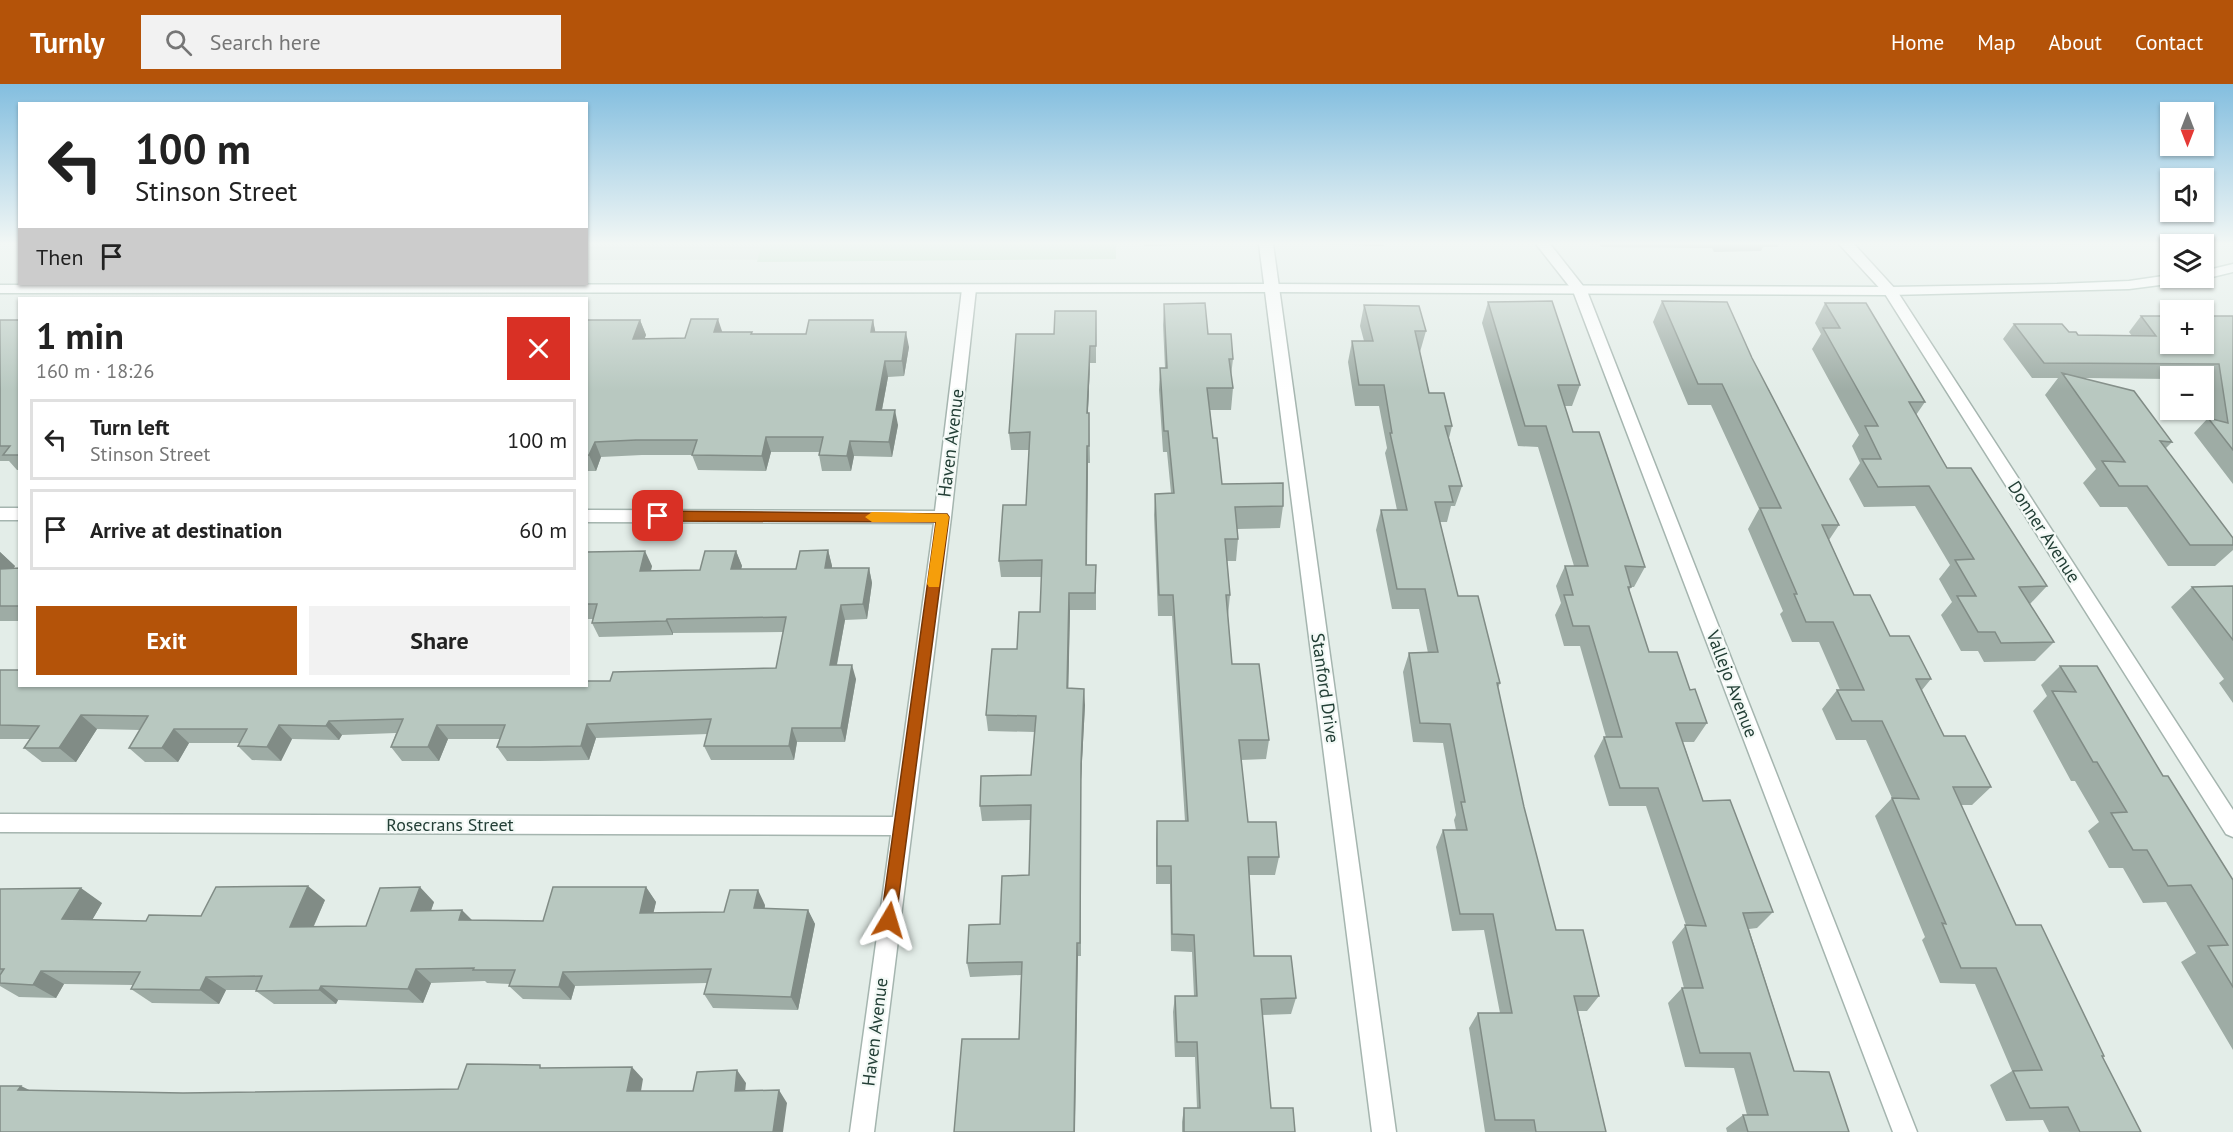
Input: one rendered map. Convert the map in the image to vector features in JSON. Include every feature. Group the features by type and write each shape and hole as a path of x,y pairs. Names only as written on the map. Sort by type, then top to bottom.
{"street":[{"name":"Haven Avenue","path":"862,1132 943,517 969,293"},
{"name":"Stanford Drive","path":"1273,293 1384,1132"},
{"name":"Vallejo Avenue","path":"1581,293 1905,1132"},
{"name":"Donner Avenue","path":"1891,293 2233,828"},
{"path":"0,514 18,514"},
{"path":"588,516 943,517"},
{"name":"Rosecrans Street","path":"0,823 901,826"}],"building":[{"path":"1552,301 1580,385 1558,385 1573,432 1599,432 1645,567 1625,566 1631,587 1628,587 1649,652 1677,652 1690,690 1695,689 1707,723 1676,723 1703,801 1730,800 1773,912 1743,913 1794,1071 1829,1072 1849,1132 1748,1132 1743,1115 1768,1115 1750,1053 1700,1053 1682,988 1703,988 1685,925 1706,926 1658,788 1620,788 1604,737 1622,737 1589,626 1573,626 1564,595 1573,595 1565,566 1588,566 1546,426 1525,426 1488,302"},
{"path":"1662,301 1727,302 1752,358 1839,525 1822,525 1854,595 1870,595 1890,636 1909,636 1931,679 1916,679 1944,736 1965,736 1991,787 1953,787 2016,925 2041,925 2104,1056 2102,1056 2141,1132 2080,1132 2068,1107 2030,1108 2013,1071 2042,1070 1996,968 1961,968 1942,923 1946,924 1892,798 1919,799 1882,721 1852,721 1837,690 1864,690 1833,622 1806,622 1794,594 1797,594 1760,508 1781,508 1722,384 1698,384"},
{"path":"1205,303 1208,334 1231,334 1233,359 1229,359 1233,388 1207,388 1213,438 1217,438 1222,484 1283,483 1283,506 1235,507 1238,539 1225,539 1230,595 1226,595 1232,664 1259,664 1269,740 1239,740 1248,822 1276,822 1279,857 1248,857 1254,956 1291,956 1296,998 1261,999 1271,1108 1293,1108 1295,1132 1184,1132 1184,1108 1200,1108 1197,1042 1177,1042 1175,996 1197,996 1194,935 1172,934 1171,866 1157,866 1157,821 1188,821 1173,595 1159,595 1155,494 1174,493 1168,431 1164,431 1160,368 1167,368 1164,304"},
{"path":"1825,303 1866,303 1925,402 1909,402 1947,468 1971,468 2047,586 2019,587 2054,642 2001,643 1995,632 1978,632 1957,596 1976,596 1955,560 1974,559 1929,486 1878,487 1862,459 1881,459 1865,426 1878,426 1823,328 1840,328"},
{"path":"1364,305 1419,306 1426,331 1415,331 1429,393 1444,393 1452,426 1445,426 1462,486 1449,486 1453,502 1435,502 1458,596 1478,596 1500,683 1497,683 1524,807 1556,930 1583,930 1599,996 1574,996 1606,1132 1536,1132 1534,1120 1495,1120 1478,1013 1512,1013 1493,914 1460,914 1443,830 1467,830 1461,802 1465,802 1450,724 1420,723 1409,653 1438,652 1425,589 1397,589 1381,510 1407,510 1390,433 1392,433 1384,385 1359,385 1352,341 1373,341"},
{"path":"1055,311 1096,311 1096,346 1090,346 1087,413 1089,413 1089,446 1087,446 1086,565 1096,565 1095,593 1069,593 1067,688 1084,689 1074,1132 954,1132 962,1039 1019,1039 1022,962 967,963 969,925 1000,924 1002,876 1029,875 1031,805 980,806 981,776 1031,775 1036,716 986,715 992,649 1017,649 1019,612 1040,612 1042,560 999,561 1003,505 1026,505 1030,432 1009,433 1016,334 1054,334"},
{"path":"2141,316 2160,316 2160,354 2214,354 2214,316 2233,316 2233,450 2210,420 2228,423 2219,364 2044,363 2014,324 2062,324 2069,332 2076,332 2078,335 2156,336"},
{"path":"691,319 718,319 714,332 806,334 809,320 873,320 871,332 906,332 902,361 885,361 876,410 895,410 889,442 850,441 847,456 819,455 823,437 766,437 762,456 692,455 697,440 636,440 595,442 588,455 588,320 640,320 633,339 685,338"},
{"path":"0,320 18,320 18,455 3,455 10,446 0,446"},
{"path":"2062,373 2134,391 2172,442 2160,441 2233,538 2233,545 2190,545 2147,486 2119,486 2102,461 2125,462"},
{"path":"828,550 825,568 869,568 863,604 841,605 830,665 852,665 841,728 792,728 789,746 704,746 711,719 587,724 581,746 531,747 497,747 505,725 437,725 428,747 391,747 403,719 329,721 326,726 279,725 267,747 238,746 247,729 174,729 162,748 129,748 148,716 81,715 59,748 24,748 39,726 0,725 0,670 18,670 18,687 588,687 588,681 610,681 613,672 776,668 786,617 592,623 597,604 588,604 588,552 645,551 640,571 700,570 705,551 736,551 731,569 796,569 800,551"},
{"path":"18,568 18,606 0,606 0,569"},
{"path":"2233,586 2233,640 2192,587"},
{"path":"2060,666 2097,666 2163,776 2168,776 2233,880 2233,987 2208,946 2228,945 2191,885 2168,886 2147,850 2133,850 2111,813 2127,812 2097,762 2093,762 2052,691 2076,692"},
{"path":"308,886 290,927 366,926 380,888 420,887 411,911 462,910 459,920 543,921 553,887 646,887 640,913 724,912 730,890 758,890 754,908 808,910 791,997 704,994 711,969 563,972 559,987 509,986 515,970 473,970 474,968 416,969 408,989 321,986 319,990 256,991 262,976 206,977 200,990 131,989 140,972 41,971 33,985 0,983 0,975 4,969 0,969 0,889 81,888 62,919 146,921 149,915 201,916 216,887"},
{"path":"467,1064 540,1065 540,1068 632,1067 627,1091 693,1091 697,1072 737,1070 735,1091 779,1090 773,1132 0,1132 0,1086 21,1086 18,1090 183,1093 458,1089"}],"slow traffic":[{"path":"872,517 943,517 934,584"}],"route":[{"path":"658,516 943,517 889,920"}]}
